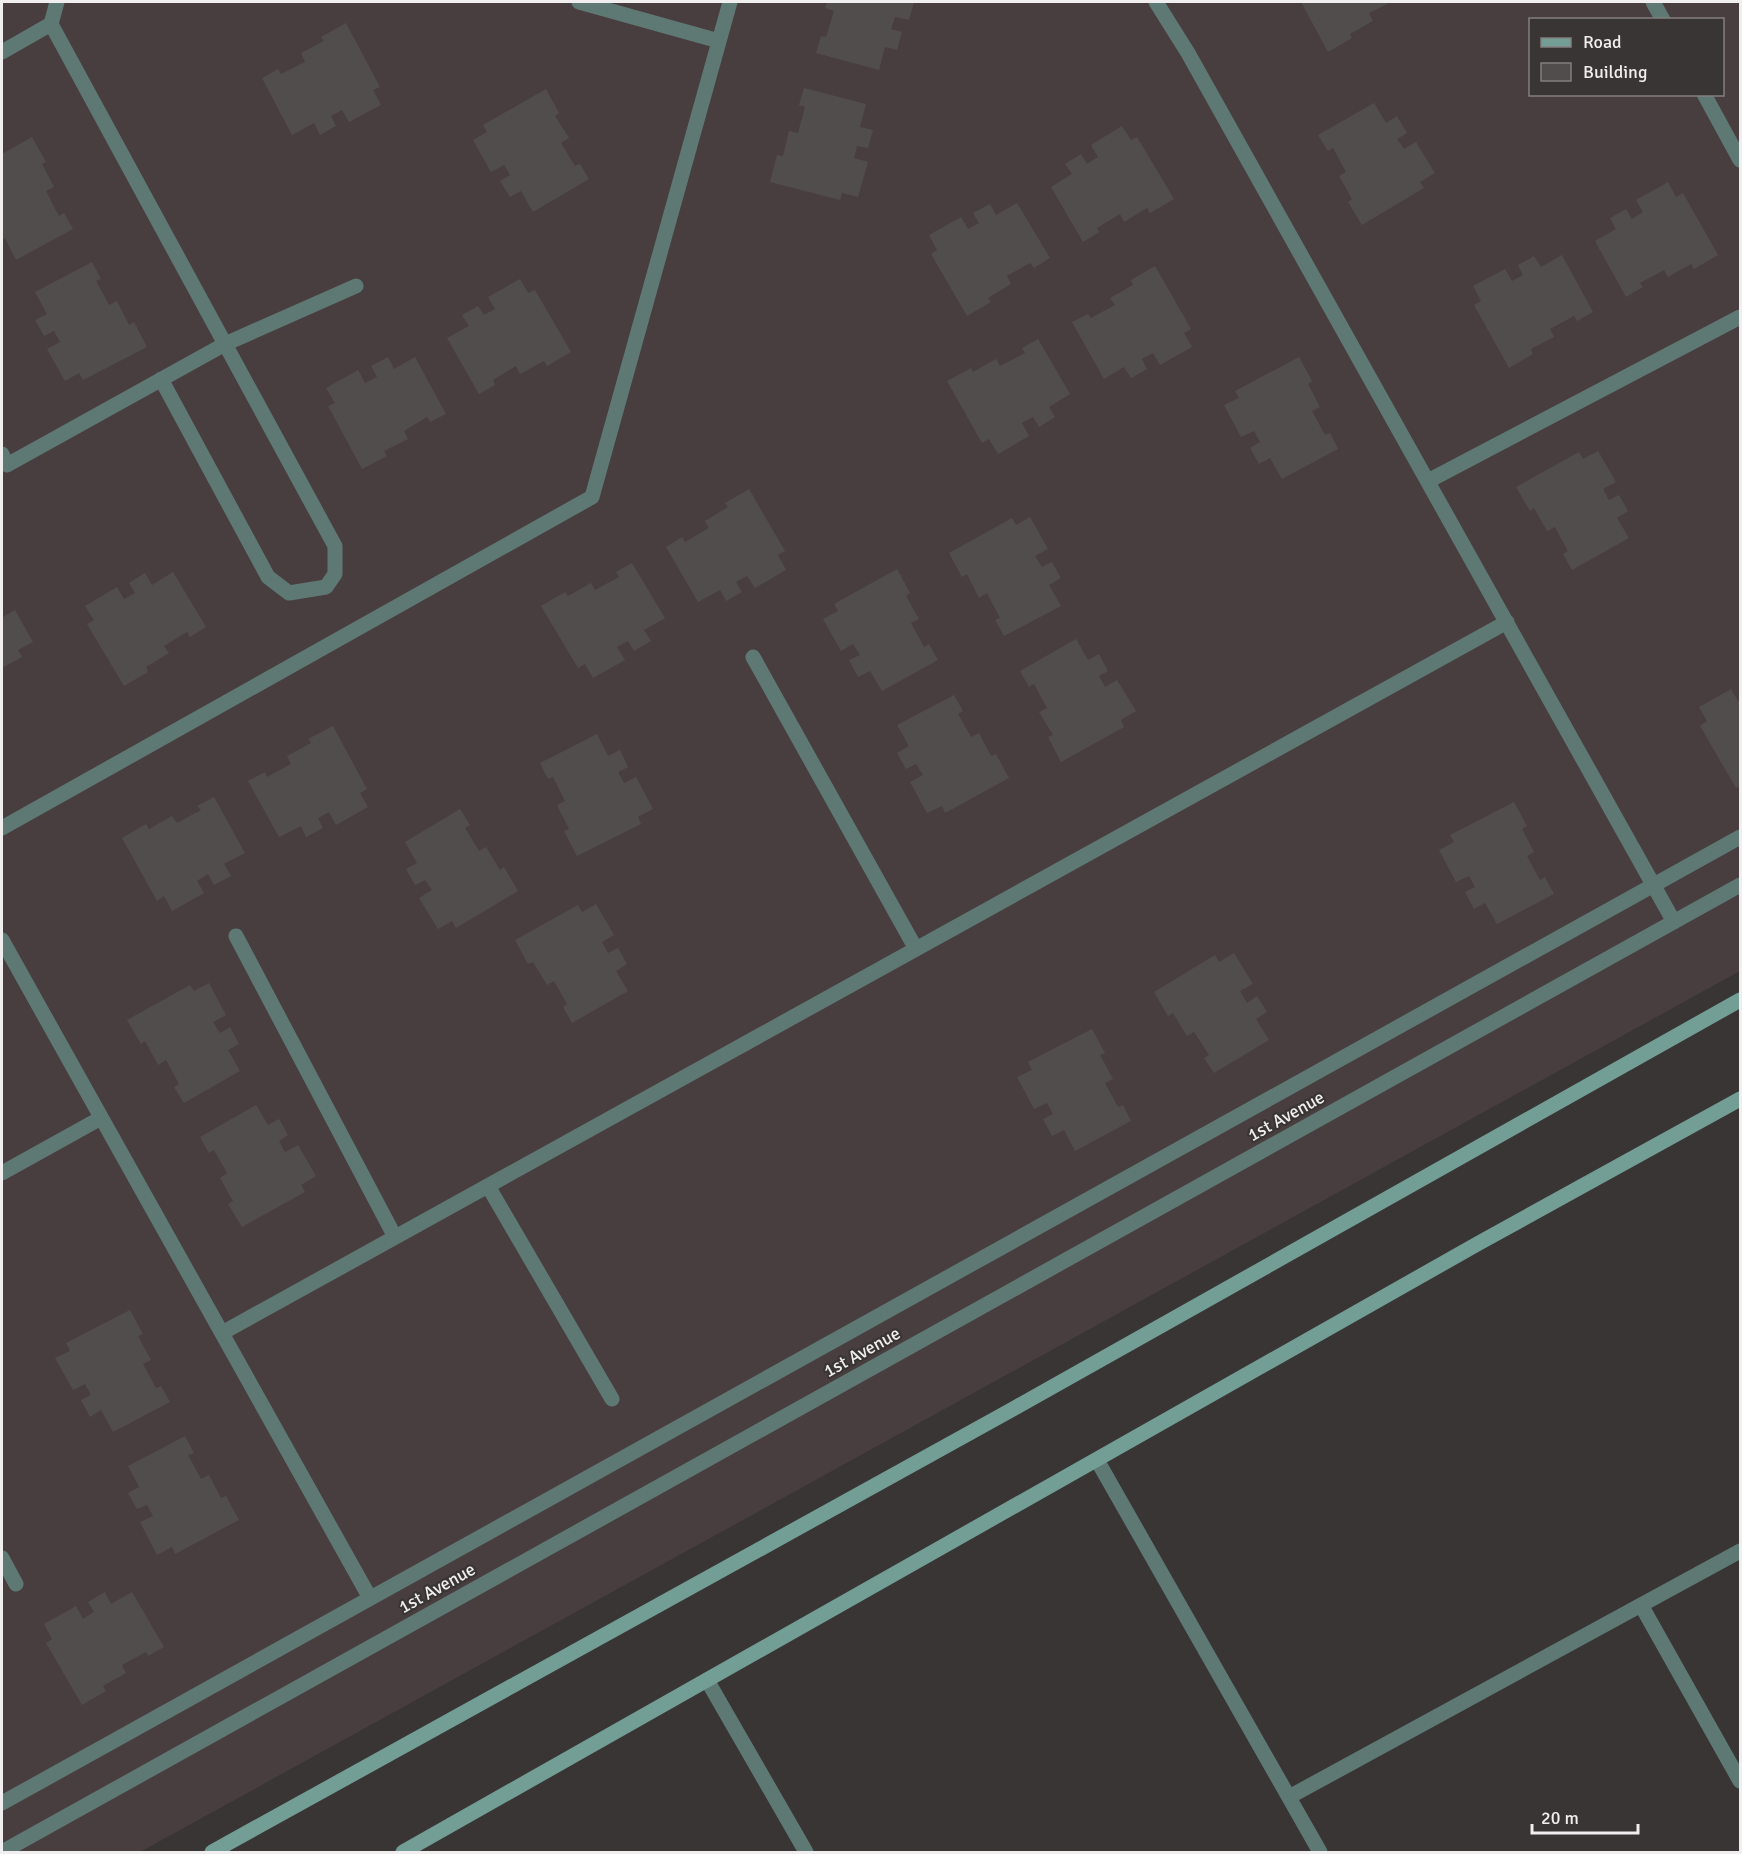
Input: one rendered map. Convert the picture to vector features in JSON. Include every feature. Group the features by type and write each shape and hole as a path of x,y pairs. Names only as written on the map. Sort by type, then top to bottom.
{"main road":[{"path":"212,1852 1013,1409 1740,1000"},
{"path":"403,1852 1740,1099"}],"street":[{"path":"57,2 51,24 335,546 335,574 326,587 289,593 268,577 161,379"},
{"path":"579,2 719,41"},
{"path":"2,828 592,497 730,2"},
{"path":"1156,2 1188,53 1674,922"},
{"path":"1653,2 1662,18"},
{"path":"2,52 51,24"},
{"path":"1705,96 1740,160"},
{"path":"2,454 7,465 225,344 356,286"},
{"path":"1428,481 1740,317"},
{"path":"222,1333 1507,622"},
{"path":"753,657 916,949"},
{"name":"1st Avenue","path":"2,1803 1740,837"},
{"name":"1st Avenue","path":"2,1852 1740,885"},
{"path":"236,936 395,1237"},
{"path":"2,940 370,1598"},
{"path":"2,1173 101,1118"},
{"path":"488,1186 612,1399"},
{"path":"1097,1460 1320,1852"},
{"path":"1289,1797 1740,1551"},
{"path":"2,1558 16,1584"},
{"path":"1641,1605 1740,1781"},
{"path":"707,1680 806,1852"}],"shaded area":[{"path":"2,2 1740,2 1740,971 140,1852 2,1852"}],"building":[{"path":"827,2 914,2 909,20 895,17 891,29 902,32 897,50 885,47 879,70 816,53 821,36 826,37 834,11 825,8"},
{"path":"1301,2 1391,2 1369,13 1373,21 1350,34 1352,38 1328,52"},
{"path":"346,23 380,87 373,90 381,105 349,122 342,110 331,116 336,126 320,135 314,123 292,135 262,78 278,69 281,74 305,62 301,53 324,41 321,37"},
{"path":"804,88 866,104 860,127 873,130 868,148 857,146 854,158 868,162 858,197 842,193 840,200 770,182 777,155 783,156 789,131 798,133 805,107 799,105"},
{"path":"546,89 559,113 555,116 569,138 561,143 575,166 580,164 589,179 533,212 521,191 510,197 500,181 510,175 504,165 491,172 473,140 487,132 483,125"},
{"path":"1374,103 1386,123 1397,116 1407,133 1397,139 1404,149 1416,142 1435,173 1420,182 1424,188 1362,225 1348,202 1352,199 1339,176 1346,172 1333,148 1328,151 1318,135"},
{"path":"1122,126 1131,140 1137,137 1174,199 1150,213 1147,208 1124,222 1120,214 1097,228 1099,232 1083,242 1051,187 1072,174 1065,164 1081,154 1087,164 1098,157 1091,145"},
{"path":"32,137 46,162 42,164 54,187 46,191 59,216 64,213 73,229 16,260 5,238 2,240 2,154"},
{"path":"1668,182 1676,197 1683,193 1718,255 1694,269 1691,264 1668,277 1664,270 1640,283 1643,287 1626,297 1595,241 1616,229 1610,218 1626,209 1632,219 1643,212 1636,200"},
{"path":"1017,203 1050,258 1034,268 1030,263 1007,276 1011,284 988,298 991,302 967,316 931,254 937,250 929,235 961,217 968,229 979,223 973,213 990,204 996,215"},
{"path":"1562,255 1593,312 1577,321 1574,316 1550,329 1554,337 1531,349 1533,354 1509,368 1474,305 1481,301 1473,286 1505,269 1512,281 1523,275 1518,265 1534,256 1541,267"},
{"path":"92,262 101,279 96,281 109,305 117,301 129,325 134,322 147,347 83,380 79,373 65,381 47,349 60,342 54,331 44,336 35,320 47,314 35,292"},
{"path":"1155,266 1191,329 1184,333 1192,347 1160,365 1153,353 1142,359 1147,369 1131,378 1124,367 1104,379 1072,322 1088,314 1091,318 1115,305 1110,298 1133,285 1131,280"},
{"path":"520,279 528,293 535,290 571,352 547,366 544,361 520,374 516,366 493,380 495,385 479,394 447,338 469,326 462,315 478,306 484,315 495,309 488,297"},
{"path":"1038,339 1070,394 1049,407 1055,417 1039,427 1033,417 1022,423 1029,436 998,454 989,439 982,443 947,381 971,368 973,372 996,359 1000,366 1025,353 1022,348"},
{"path":"388,357 394,369 415,357 446,414 430,422 427,417 404,431 408,439 384,451 387,456 362,469 328,406 335,403 326,388 358,370 365,383 377,377 371,366"},
{"path":"1299,357 1312,381 1308,384 1320,407 1312,411 1325,435 1330,433 1338,449 1282,479 1270,458 1259,464 1250,448 1260,442 1254,431 1241,437 1224,405 1239,398 1235,391"},
{"path":"1598,451 1616,482 1603,489 1609,500 1619,495 1628,511 1617,518 1629,538 1572,570 1563,554 1568,551 1555,527 1547,531 1534,508 1530,511 1516,487 1579,452 1583,459"},
{"path":"749,489 785,551 778,555 786,570 755,588 747,576 736,582 742,592 726,601 720,590 698,602 666,547 682,537 685,542 709,528 705,521 728,507 725,503"},
{"path":"1030,517 1048,549 1035,556 1042,567 1052,562 1061,578 1049,585 1061,606 1004,636 995,620 1000,618 987,593 979,598 967,574 962,577 949,553 1012,518 1016,525"},
{"path":"632,563 665,618 644,630 651,641 634,651 628,641 617,647 625,660 593,678 585,664 578,668 541,606 565,592 568,596 591,583 595,590 619,577 616,572"},
{"path":"897,569 910,593 906,596 919,619 911,623 924,647 929,644 938,660 882,691 870,671 858,677 849,660 860,655 853,644 841,651 823,619 838,611 834,604"},
{"path":"173,572 206,627 190,637 187,632 164,646 169,653 146,667 148,672 124,686 87,624 94,620 85,606 117,587 124,599 135,593 129,583 145,573 152,585"},
{"path":"15,610 33,642 18,650 22,657 2,668 2,614 3,617"},
{"path":"1076,639 1088,660 1099,654 1108,671 1099,676 1105,687 1117,680 1136,711 1121,720 1124,727 1061,762 1048,737 1053,735 1039,712 1047,708 1034,684 1029,687 1020,671"},
{"path":"1731,689 1738,701 1740,700 1740,786 1736,788 1700,726 1707,721 1699,707"},
{"path":"954,695 963,711 958,714 971,737 979,733 991,756 996,754 1009,778 945,813 942,806 927,813 910,782 923,775 916,764 906,769 897,753 909,746 897,725"},
{"path":"333,726 367,789 360,793 368,807 336,825 329,812 318,818 323,828 306,837 301,826 279,837 248,781 265,772 267,777 291,764 287,756 311,743 308,739"},
{"path":"597,734 608,756 620,750 628,767 618,772 624,783 636,777 653,809 638,817 641,824 577,856 564,831 569,829 557,805 565,801 553,777 548,779 540,763"},
{"path":"214,797 245,853 224,864 231,876 214,885 208,874 197,881 204,893 172,911 164,896 157,901 122,838 146,824 149,829 172,816 177,823 201,810 197,806"},
{"path":"1514,802 1527,826 1522,829 1534,852 1527,856 1540,880 1545,877 1554,894 1497,924 1485,903 1474,909 1465,892 1475,887 1469,876 1456,882 1439,850 1454,842 1450,835"},
{"path":"460,809 470,825 465,828 479,851 486,847 500,870 504,867 518,891 456,928 452,921 438,929 419,898 432,890 425,880 415,885 406,869 417,863 405,842"},
{"path":"596,904 614,935 602,942 608,953 618,948 627,964 616,971 628,991 572,1023 563,1007 567,1004 554,981 547,985 533,962 528,964 515,940 578,905 582,912"},
{"path":"1234,953 1253,984 1240,991 1247,1003 1257,996 1267,1012 1256,1019 1269,1040 1214,1073 1204,1058 1209,1055 1194,1032 1187,1036 1173,1013 1168,1016 1154,992 1215,955 1219,962"},
{"path":"209,983 226,1015 213,1022 220,1033 230,1027 239,1044 228,1050 240,1071 184,1103 174,1087 179,1084 166,1060 158,1065 145,1041 141,1044 127,1020 190,985 194,991"},
{"path":"1092,1029 1105,1053 1100,1055 1113,1079 1105,1083 1118,1107 1123,1105 1131,1121 1075,1151 1064,1130 1052,1136 1043,1119 1053,1114 1047,1103 1034,1109 1017,1077 1032,1070 1028,1062"},
{"path":"256,1105 268,1125 279,1119 288,1135 279,1141 285,1152 298,1145 316,1176 301,1185 305,1192 242,1227 228,1204 233,1201 220,1178 227,1173 214,1150 209,1153 200,1137"},
{"path":"130,1310 143,1334 138,1336 151,1360 143,1364 156,1388 161,1386 170,1402 113,1432 101,1410 90,1417 81,1400 91,1395 85,1384 73,1390 55,1358 70,1351 66,1343"},
{"path":"185,1436 194,1453 188,1455 201,1479 209,1475 221,1498 226,1496 239,1520 175,1554 172,1547 157,1555 140,1522 153,1516 147,1505 137,1509 128,1493 139,1487 128,1466"},
{"path":"105,1592 111,1604 132,1592 164,1647 148,1656 146,1652 122,1665 126,1673 103,1686 106,1691 82,1705 46,1643 52,1639 44,1624 76,1606 83,1619 94,1612 88,1602"}]}
